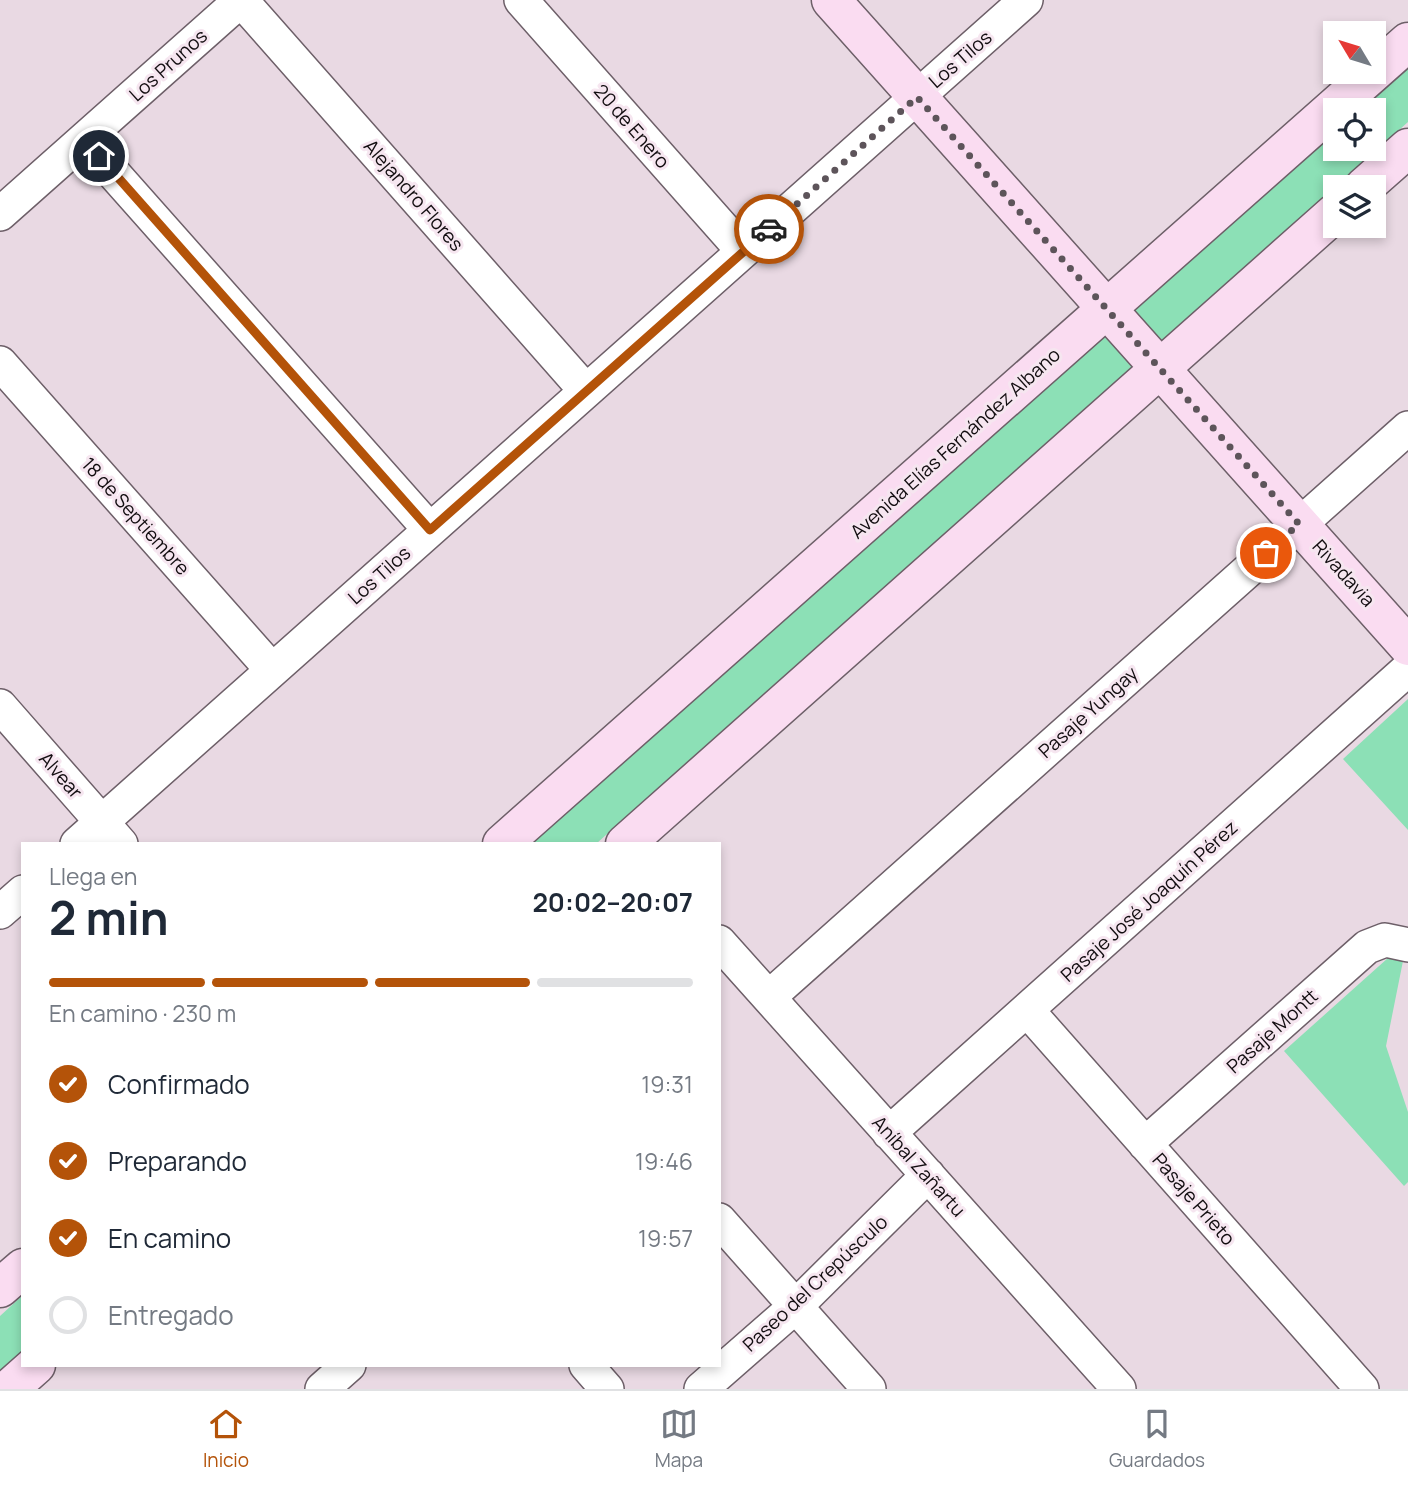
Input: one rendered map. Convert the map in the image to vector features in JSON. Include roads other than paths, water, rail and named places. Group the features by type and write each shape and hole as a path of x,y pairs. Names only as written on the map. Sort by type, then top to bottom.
{"main road":[{"name":"Rivadavia","path":"831,0 1408,646"},
{"name":"Avenida Elías Fernández Albano","path":"504,842 1408,42"},
{"path":"1378,175 1408,148"},
{"path":"628,842 1323,224"},
{"path":"0,1288 21,1270"},
{"path":"9,1389 34,1367"}],"street":[{"name":"Los Prunos","path":"0,214 241,0"},
{"name":"Alejandro Flores","path":"241,0 586,391"},
{"name":"20 de Enero","path":"521,0 743,251"},
{"name":"Los Tilos","path":"83,842 111,832 272,670 1026,0"},
{"path":"84,139 430,530"},
{"name":"18 de Septiembre","path":"0,363 272,670"},
{"name":"Pasaje Yungay","path":"768,997 1408,428"},
{"name":"Pasaje José Joaquín Pérez","path":"889,1133 1408,669"},
{"name":"Alvear","path":"0,706 111,832"},
{"path":"0,912 21,894"},
{"name":"Pasaje Montt","path":"1145,1144 1367,947 1385,940 1408,945"},
{"name":"Aníbal Zañartu","path":"721,944 1119,1389"},
{"name":"Pasaje Prieto","path":"1027,1010 1362,1389"},
{"name":"Paseo del Crepúsculo","path":"701,1389 796,1306 928,1175"},
{"path":"721,1222 869,1389"},
{"path":"322,1389 347,1367"},
{"path":"588,1367 607,1389"}]}
